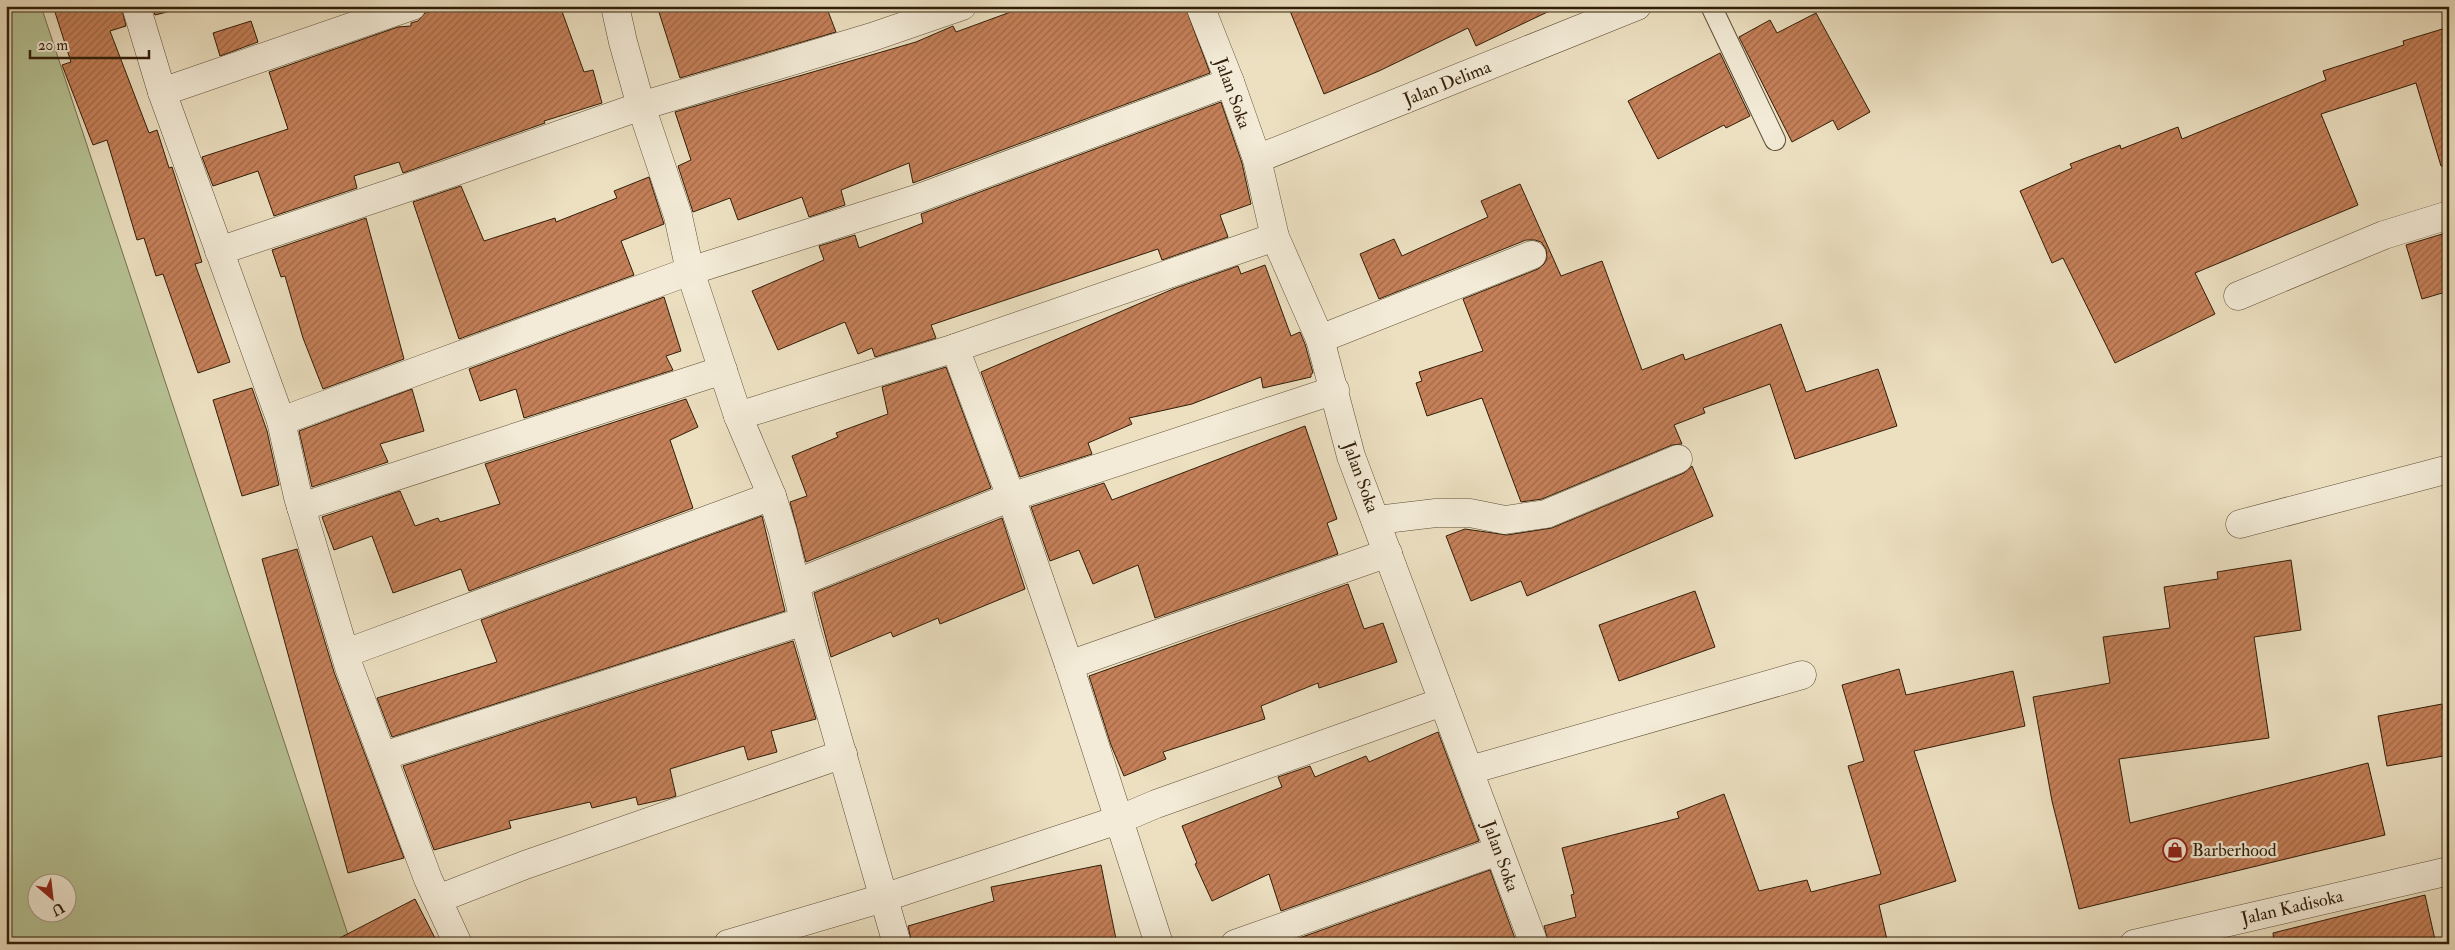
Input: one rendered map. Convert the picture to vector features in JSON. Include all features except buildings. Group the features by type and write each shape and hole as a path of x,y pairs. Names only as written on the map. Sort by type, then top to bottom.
{"street":[{"path":"136,6 162,92 281,421 302,507 349,668 428,880 458,944"},
{"path":"162,92 412,6"},
{"path":"615,6 641,106 678,216 690,271 738,416 772,496 797,583 804,620 897,944"},
{"path":"219,251 451,173 641,106 872,37 962,6"},
{"name":"Jalan Soka","path":"1200,6 1230,82 1257,159 1275,236 1320,339 1352,456 1442,702 1470,770 1498,851 1534,944"},
{"name":"Jalan Delima","path":"1257,159 1637,6"},
{"path":"281,421 690,271 919,198 1230,82"},
{"path":"2238,296 2384,234 2449,215"},
{"path":"738,416 955,348 1275,236"},
{"path":"1320,339 1532,255"},
{"path":"955,348 1011,497 1069,665 1159,944"},
{"path":"302,507 723,370"},
{"path":"797,583 1011,497 1335,390"},
{"path":"1377,520 1436,513 1470,513 1505,520 1546,514 1678,459"},
{"path":"2240,524 2449,469"},
{"path":"346,654 772,496"},
{"path":"1069,665 1388,554"},
{"path":"383,756 804,620"},
{"path":"1470,770 1802,675"},
{"path":"728,944 883,898 1118,820 1156,804 1442,702"},
{"path":"438,898 525,865 843,754"},
{"path":"1235,944 1498,851"},
{"name":"Jalan Kadisoka","path":"2149,942 2449,871"}],"lane":[{"path":"1711,6 1775,140"}],"green space":[{"path":"6,6 41,6 351,944 6,944"}],"place":[{"name":"Barberhood","path":"2175,850"}]}
